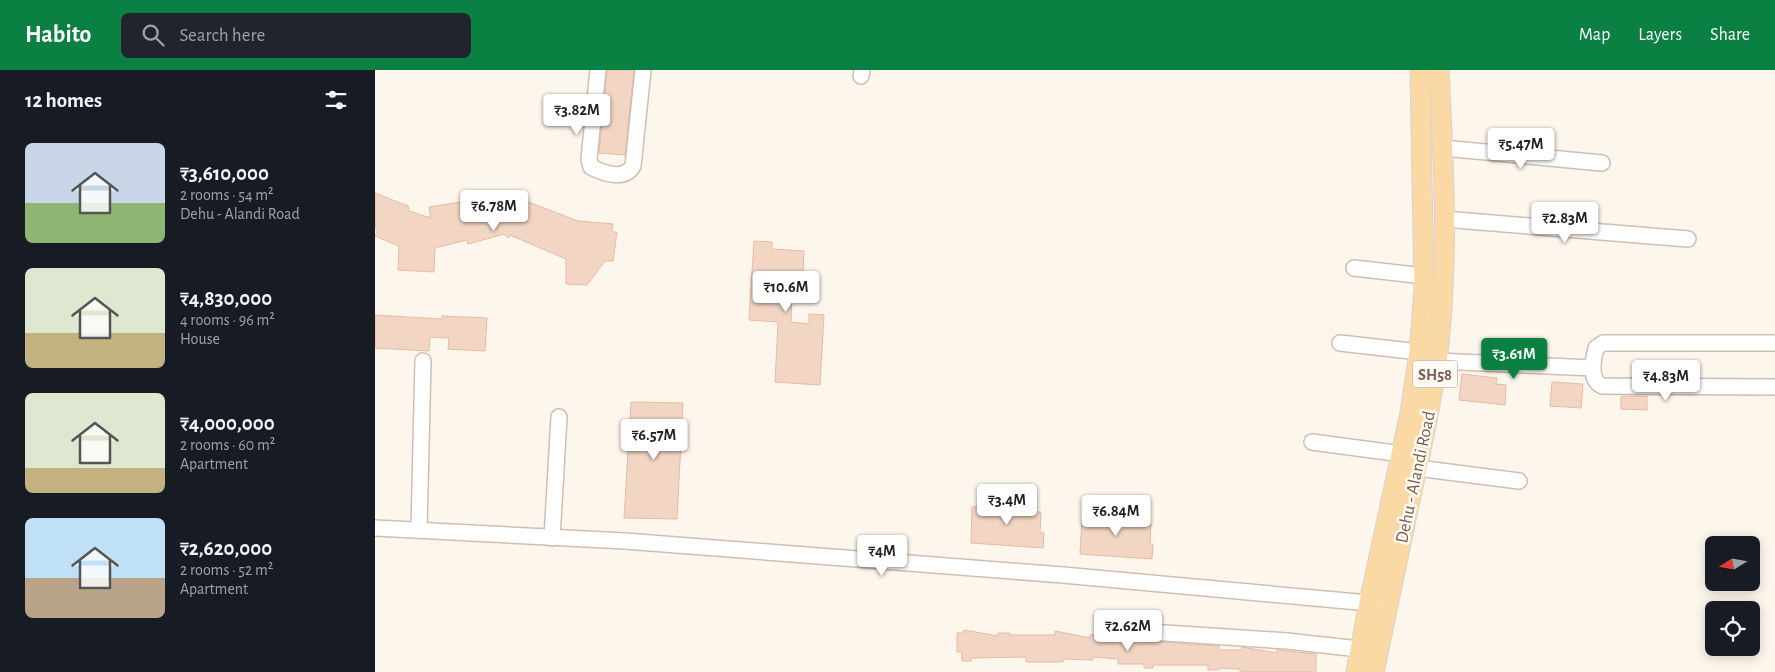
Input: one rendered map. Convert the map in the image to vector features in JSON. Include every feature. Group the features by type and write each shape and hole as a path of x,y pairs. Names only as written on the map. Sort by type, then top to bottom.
{"main road":[{"name":"Dehu - Alandi Road","path":"1356,672 1359,649 1402,454 1419,352 1424,276 1420,70"},
{"name":"Dehu - Alandi Road","path":"1374,672 1427,422 1437,361 1442,314 1443,219 1443,148 1439,70"}],"street":[{"path":"598,70 589,159 591,167 608,174 621,174 630,170 633,166 643,70"},
{"path":"1443,148 1602,163"},
{"path":"1443,219 1688,239"},
{"path":"1354,268 1424,276"},
{"path":"1340,342 1419,352"},
{"path":"1775,343 1603,343 1596,348 1593,368 1595,380 1597,384 1602,386 1775,387"},
{"path":"419,530 423,360"},
{"path":"1437,361 1593,368"},
{"path":"552,538 559,417"},
{"path":"1312,442 1402,454"},
{"path":"1417,468 1519,481"},
{"path":"375,528 625,541 1063,575 1389,605"},
{"path":"1135,631 1287,641 1359,649"}],"building":[{"path":"607,70 634,70 625,155 599,153"},
{"path":"375,193 408,206 409,211 431,218 429,207 496,195 497,199 511,197 523,200 578,221 613,224 612,232 617,232 613,261 605,261 587,285 566,284 566,259 510,235 508,238 504,234 468,244 467,240 435,248 434,272 398,270 399,246 375,236 378,230 375,228"},
{"path":"754,241 772,242 772,249 804,251 802,294 792,293 791,322 809,324 809,314 824,315 820,385 775,382 778,322 749,320"},
{"path":"375,315 442,319 442,316 487,318 485,351 448,349 449,338 430,337 429,351 375,348"},
{"path":"1462,374 1497,378 1496,384 1506,385 1505,405 1459,400"},
{"path":"1552,382 1583,384 1581,408 1550,406"},
{"path":"1621,396 1647,396 1647,410 1621,409"},
{"path":"631,402 683,403 677,519 624,518"},
{"path":"978,502 1037,507 1036,512 1041,512 1040,532 1044,533 1043,548 971,543 972,507 977,507"},
{"path":"1088,513 1146,519 1146,523 1151,524 1150,544 1153,544 1152,559 1080,554 1082,518 1087,518"},
{"path":"964,630 998,636 998,633 1010,633 1010,635 1055,635 1055,631 1090,638 1090,635 1102,634 1102,636 1127,636 1134,640 1219,646 1219,650 1242,650 1242,647 1277,653 1277,650 1316,654 1316,672 1240,672 1240,669 1219,668 1219,670 1208,670 1208,665 1153,665 1153,668 1144,668 1144,664 1118,664 1118,659 1093,657 1093,660 1063,659 1063,662 1026,662 1026,657 971,658 971,661 962,661 962,652 957,652 957,633 963,633"}]}
